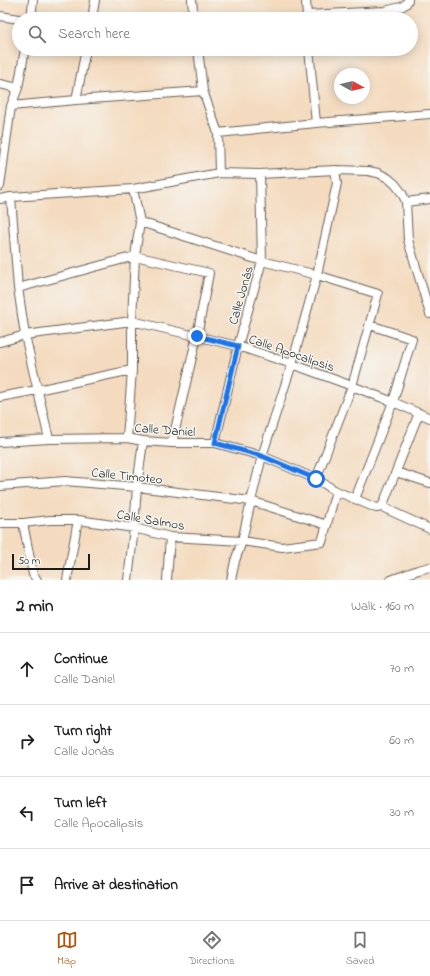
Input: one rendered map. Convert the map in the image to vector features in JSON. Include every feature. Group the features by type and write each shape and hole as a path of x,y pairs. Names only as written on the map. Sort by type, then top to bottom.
{"street":[{"path":"32,12 33,0"},
{"path":"93,12 95,0"},
{"path":"192,0 193,12"},
{"path":"306,0 307,12"},
{"path":"363,12 401,7 406,4 408,0"},
{"path":"0,16 12,19"},
{"path":"0,186 11,106 18,88 24,56"},
{"path":"76,100 85,56"},
{"path":"199,56 203,91 218,133 219,173"},
{"path":"311,56 316,123"},
{"path":"0,84 18,88"},
{"path":"11,106 203,91"},
{"path":"218,133 316,123 430,114"},
{"path":"231,580 235,561 242,541 262,456 292,364 317,275 337,183 335,170"},
{"path":"0,199 133,189 219,173 260,174 335,170 368,171 378,173 388,178 395,184 402,193 406,202 408,240 430,314"},
{"name":"Calle Jonás","path":"215,443 238,346 262,261 260,174"},
{"path":"126,438 132,370 132,321 135,256 140,222 133,189"},
{"path":"11,198 18,288 25,335 49,440"},
{"path":"406,202 430,199"},
{"path":"140,222 262,261 317,275 378,294 352,386 316,479"},
{"path":"18,288 135,256 209,273 197,336 172,443"},
{"name":"Calle Apocalipsis","path":"0,342 25,335 132,321 238,346 352,386 430,418"},
{"path":"355,499 393,402 412,339 370,325"},
{"path":"0,397 132,370"},
{"path":"382,507 419,413"},
{"name":"Calle Daniel","path":"0,442 126,438 172,443 215,443 262,456 316,479 336,491 376,508 382,507 430,529"},
{"path":"128,580 143,441"},
{"path":"396,472 430,483"},
{"name":"Calle Timoteo","path":"0,486 65,481 137,487 251,501 327,525"},
{"path":"327,525 336,491"},
{"name":"Calle Salmos","path":"0,524 50,520 78,520 134,528 170,537 242,541 282,547 322,542 327,525"},
{"path":"67,580 78,520"},
{"path":"23,523 36,580"},
{"path":"167,580 170,537"},
{"path":"391,580 430,567"}],"route":[{"path":"197,336 238,346 215,443 262,456 316,479"}]}
